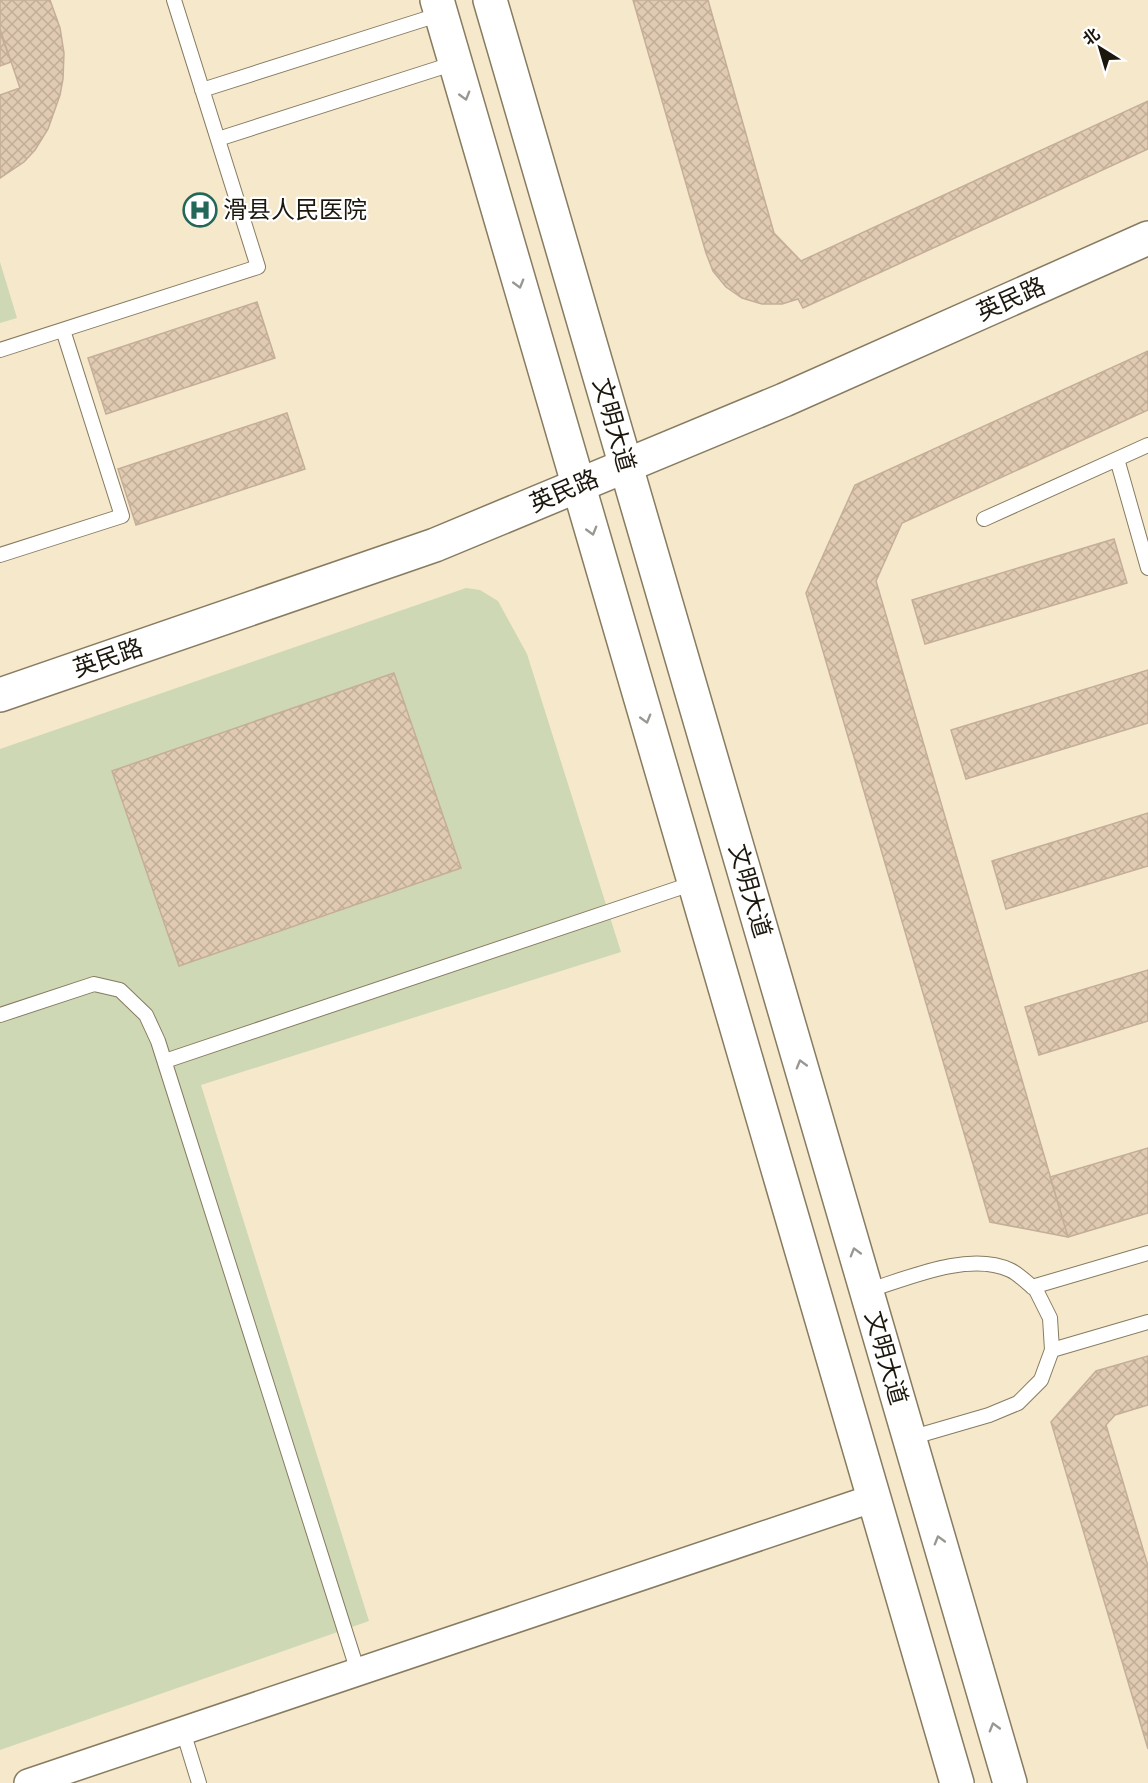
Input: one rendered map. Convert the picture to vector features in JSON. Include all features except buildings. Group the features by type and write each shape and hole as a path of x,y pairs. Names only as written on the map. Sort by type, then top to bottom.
{"main road":[{"name":"文明大道","path":"490,0 1010,1783"},
{"path":"439,7 957,1783"},
{"name":"英民路","path":"0,695 435,545 784,400 1148,238"}],"street":[{"path":"28,1783 874,1498"}],"lane":[{"path":"0,350 258,267 174,0"},
{"path":"202,90 439,7"},
{"path":"218,139 455,63"},
{"path":"0,555 122,516 63,330"},
{"path":"984,519 1148,445"},
{"path":"1117,459 1148,568"},
{"path":"165,1061 694,883"},
{"path":"0,1015 94,984 120,990 146,1016 165,1061 358,1672"},
{"path":"1032,1287 1148,1253"},
{"path":"867,1291 949,1266 981,1262 1011,1270 1036,1290 1050,1318 1052,1350 1041,1380 1018,1403 989,1415 910,1438"},
{"path":"1052,1350 1148,1322"},
{"path":"183,1731 199,1783"}],"green space":[{"path":"0,262 17,318 0,323"},
{"path":"466,588 480,590 498,601 527,654 621,952 201,1085 369,1621 0,1750 0,749"}],"place":[{"name":"滑县人民医院","path":"200,210"}]}
